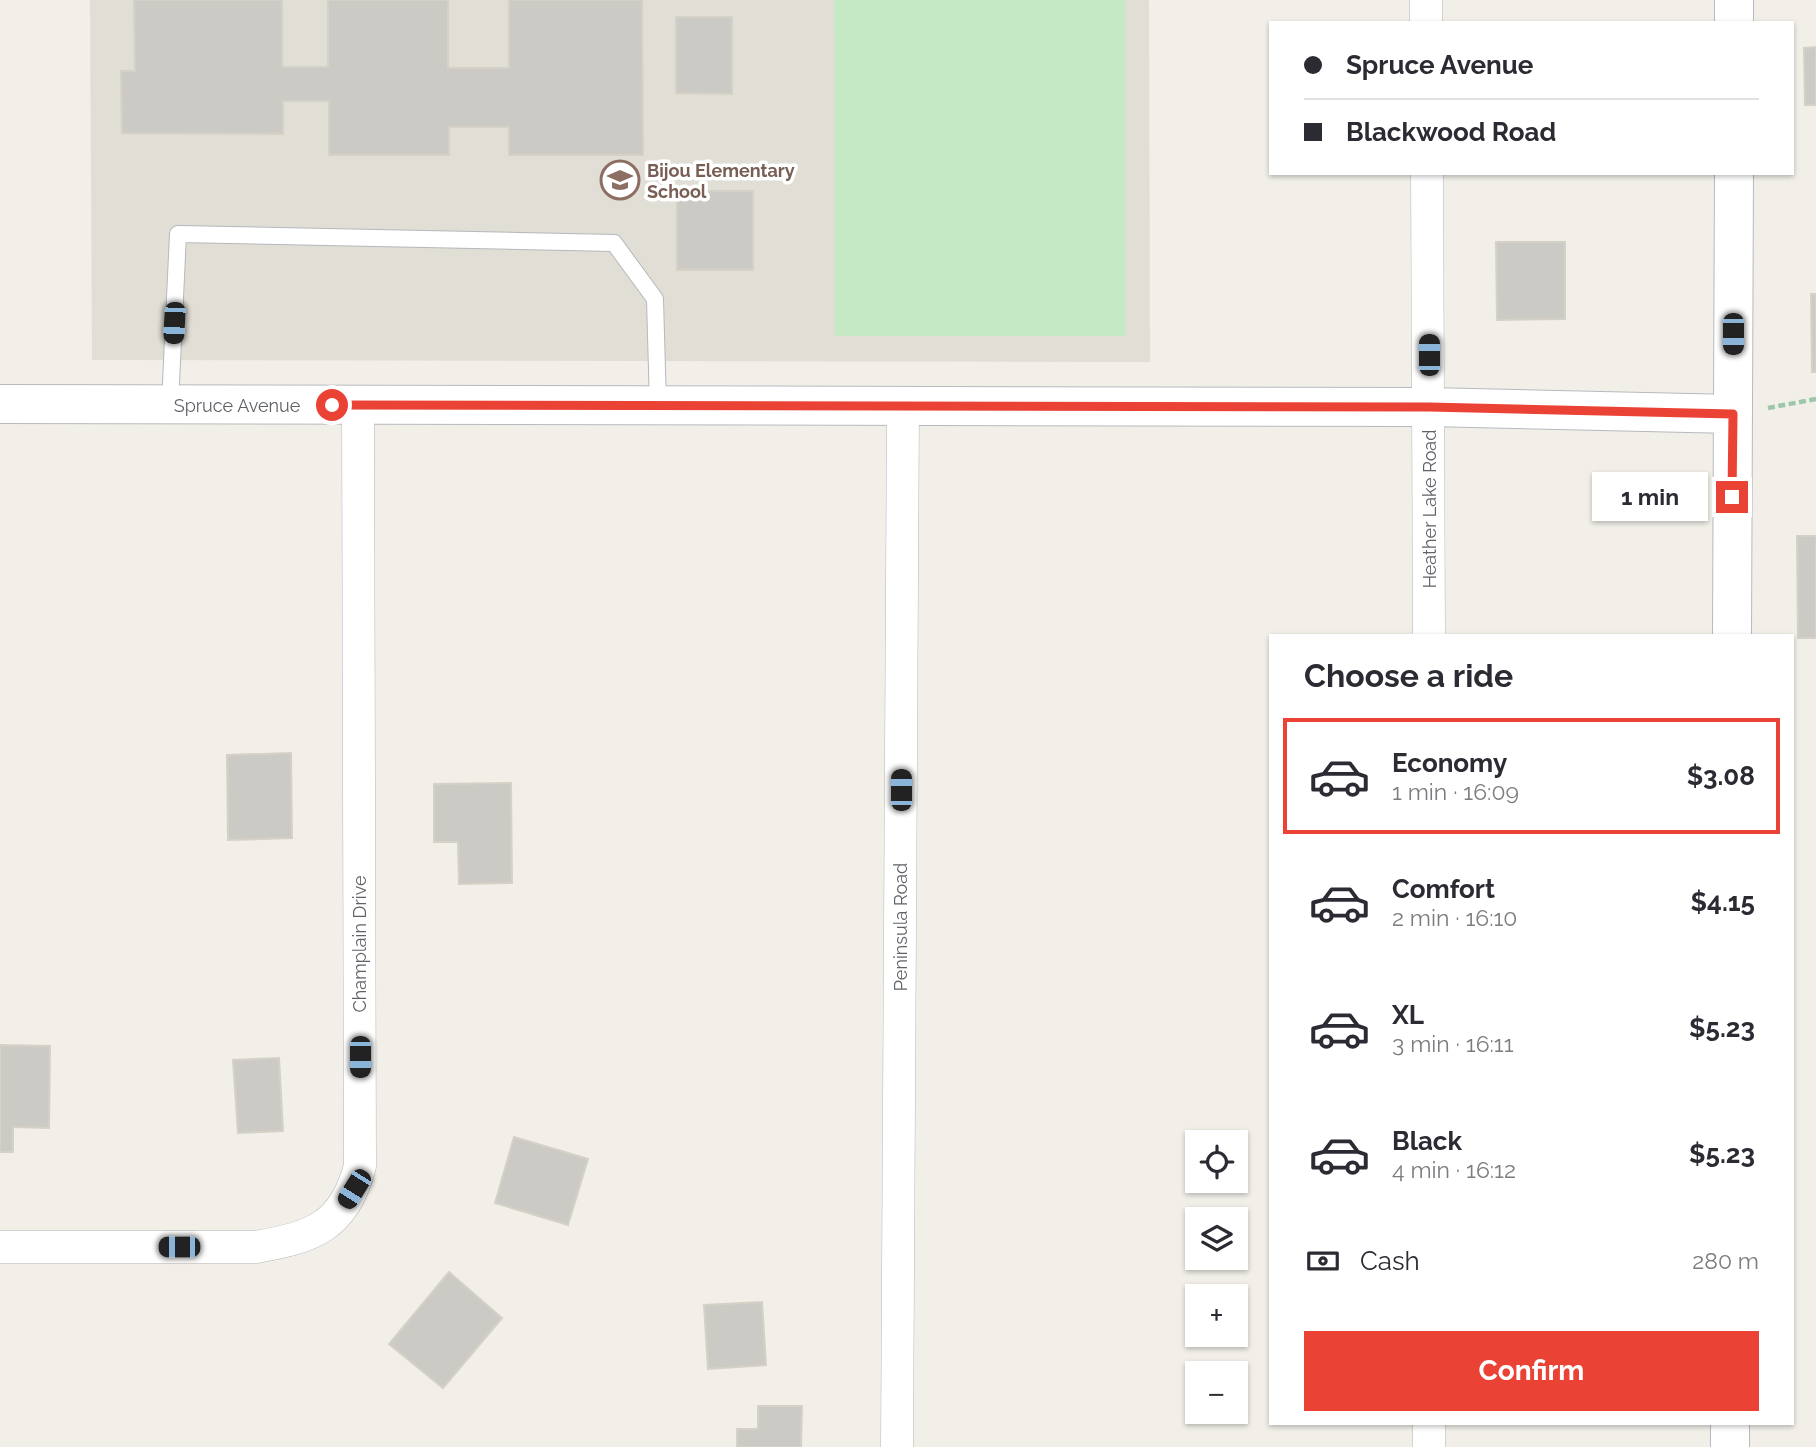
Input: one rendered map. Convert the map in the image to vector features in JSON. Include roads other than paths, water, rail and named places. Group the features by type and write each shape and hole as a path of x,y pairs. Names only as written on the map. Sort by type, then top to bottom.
{"street":[{"path":"1426,0 1426,21"},
{"path":"1734,0 1734,21"},
{"name":"Heather Lake Road","path":"1427,175 1429,634"},
{"path":"1732,634 1734,175"},
{"name":"Spruce Avenue","path":"0,404 903,408 1429,407 1733,414"},
{"name":"Champlain Drive","path":"0,1247 256,1247 287,1241 330,1223 354,1189 360,1166 358,405"},
{"name":"Peninsula Road","path":"897,1447 903,408"},
{"path":"1429,1425 1429,1447"},
{"path":"1730,1425 1730,1447"}],"lane":[{"path":"170,404 178,234 614,243 655,299 658,406"}],"place":[{"name":"Bijou Elementary School","path":"620,180"}]}
